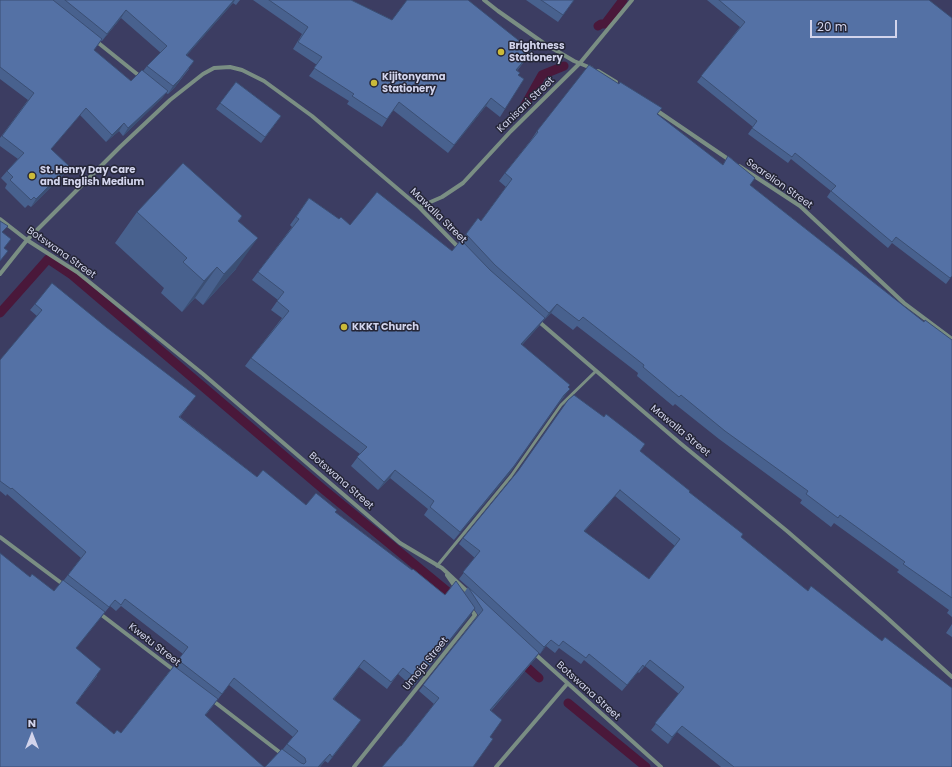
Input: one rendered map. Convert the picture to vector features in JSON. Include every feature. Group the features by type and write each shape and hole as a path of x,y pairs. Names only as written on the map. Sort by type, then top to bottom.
{"street":[{"path":"484,0 545,44 574,61 604,74 622,87"},
{"name":"Kanisani Street","path":"419,207 442,196 463,183 511,131 580,63 632,0"},
{"path":"92,38 146,81"},
{"name":"Mawalla Street","path":"0,274 27,240 114,152 170,100 203,74 214,68 230,67 242,70 264,81 312,116 419,207 465,254"},
{"path":"164,95 170,100"},
{"name":"Searelion Street","path":"653,108 800,206 904,303 952,339"},
{"name":"Botswana Street","path":"0,220 27,240 77,272 203,374 400,543 442,568 476,600"},
{"name":"Mawalla Street","path":"534,318 787,531 885,616 952,677"},
{"path":"0,537 66,587"},
{"path":"442,568 458,592"},
{"name":"Umoja Street","path":"354,767 475,615 467,603"},
{"name":"Kwetu Street","path":"98,611 179,674"},
{"name":"Botswana Street","path":"533,652 661,767"},
{"path":"496,767 567,684"},
{"path":"210,699 286,757"}],"lane":[{"path":"437,566 511,476 561,405 596,371"}],"building":[{"path":"0,0 53,0 102,39 94,50 131,81 142,70 168,91 128,128 124,123 112,135 86,108 51,149 69,166 36,199 34,197 31,200 10,180 13,177 7,171 24,153 2,136 34,93 0,67"},
{"path":"65,0 234,0 186,55 194,61 173,86 147,66 167,46 126,10 107,34"},
{"path":"269,0 351,0 392,20 407,0 468,0 532,51 516,70 520,73 518,75 524,79 505,109 491,98 454,145 399,102 387,119 352,96 354,94 314,68 322,57 298,42 308,27"},
{"path":"541,0 574,0 563,15"},
{"path":"719,0 929,0 952,18 952,276 950,278 896,237 892,242 831,191 836,186 795,153 792,157 752,128 757,121 701,76 745,22"},
{"path":"589,65 662,108 657,114 723,165 728,156 755,178 750,185 924,322 925,320 952,340 952,598 903,564 905,562 840,515 838,518 806,494 808,491 725,431 681,395 679,397 643,367 644,365 583,317 579,321 557,304 549,313 495,265 466,234 478,218 481,221 512,179 505,173"},
{"path":"236,82 281,116 265,137 220,103"},
{"path":"183,163 242,216 238,221 258,238 224,274 217,267 204,281 183,262 187,258 137,212"},
{"path":"377,192 452,251 461,240 490,270 545,318 521,344 570,385 568,387 570,389 564,395 514,466 460,532 430,507 434,501 395,470 384,482 357,457 367,447 251,358 289,311 277,301 284,292 258,272 299,219 296,217 309,198 339,219 341,217 350,225"},
{"path":"0,221 8,226 2,232 11,239 4,248 8,251 0,261"},
{"path":"52,283 106,327 196,396 179,417 257,477 263,470 306,505 316,493 337,510 335,512 412,570 413,569 445,595 456,581 475,608 418,680 403,668 391,682 364,660 333,699 361,720 332,757 330,754 318,767 265,767 282,749 301,763 304,764 306,762 305,758 287,744 298,731 234,678 222,694 178,660 188,647 125,599 121,605 115,600 109,607 68,575 86,552 12,488 11,489 0,481 0,360 42,310 35,304"},
{"path":"574,395 604,417 606,414 645,444 640,451 743,534 741,537 808,591 811,586 882,641 885,637 952,688 952,767 734,767 682,726 672,737 655,723 684,687 650,660 644,667 643,665 627,685 589,654 586,658 563,641 559,646 551,640 544,647 463,572 480,551 463,538 518,471 568,400","holes":["620,490 680,539 649,579 584,531"]},
{"path":"0,553 30,577 32,574 54,591 63,580 105,612 76,648 101,669 76,703 114,734 117,730 121,733 174,666 218,699 205,715 264,767 0,767"},
{"path":"468,587 539,653 490,710 502,720 490,737 493,739 473,767 382,767 401,746 439,698 423,685 483,610"}],"waterway":[{"path":"598,26 605,24 623,0"},
{"path":"525,105 542,75 564,66"},
{"path":"0,313 48,259 72,275 323,489 453,596"},
{"path":"519,660 539,678"},
{"path":"568,703 646,767"}],"place":[{"name":"Brightness Stationery","path":"501,52"},
{"name":"Kijitonyama Stationery","path":"374,83"},
{"name":"St. Henry Day Care and English Medium","path":"32,176"},
{"name":"KKKT Church","path":"344,327"}]}
